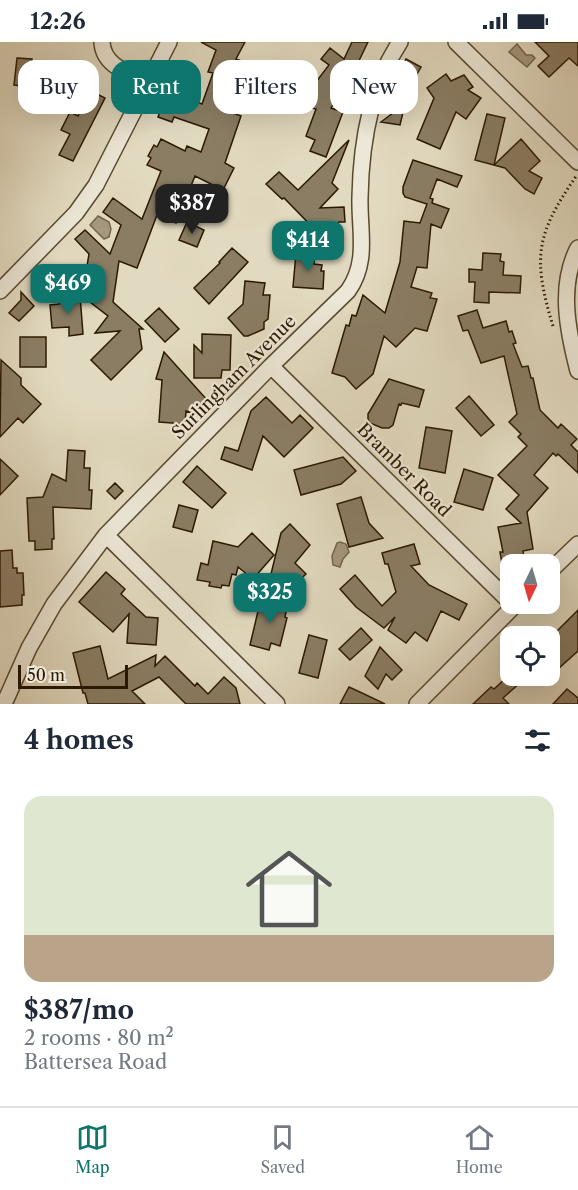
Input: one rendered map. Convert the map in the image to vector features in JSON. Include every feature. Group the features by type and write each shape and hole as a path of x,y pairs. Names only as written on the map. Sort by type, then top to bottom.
{"street":[{"path":"102,42 104,54 111,63"},
{"path":"160,60 169,42"},
{"name":"Surlingham Avenue","path":"4,704 29,648 54,604 106,535 271,366 348,291 359,273 360,198 365,133 381,79 400,42"},
{"path":"456,42 578,162"},
{"path":"0,291 87,199 133,114"},
{"path":"578,248 571,264 567,286 567,314 578,371"},
{"name":"Bramber Road","path":"271,366 500,590"},
{"path":"106,535 277,704"},
{"path":"560,561 578,544"},
{"path":"417,704 503,614"}],"path":[{"path":"553,327 543,294 540,267 543,234 559,201 578,174"}],"shaded area":[{"path":"517,44 526,55 532,55 535,58 527,67 509,52"},
{"path":"98,216 109,222 111,229 109,237 104,239 90,225"},
{"path":"337,543 346,544 349,552 340,567 333,565 332,556"}],"building":[{"path":"201,42 245,42 236,59 239,60 213,60 213,73 208,72 216,50"},
{"path":"352,42 368,42 359,60 330,60 330,114 342,114 326,157 310,151 315,140 306,136 314,114 318,114 318,79 329,65 321,59 330,48 344,59"},
{"path":"535,42 578,42 578,66 569,58 549,77 538,66 549,56"},
{"path":"17,58 32,59 18,60 18,86 14,85"},
{"path":"213,73 213,114 241,116 225,163 234,168 223,190 195,176 176,223 157,215 137,268 119,261 113,302 143,329 139,329 142,349 111,380 91,360 120,331 95,333 108,316 82,296 89,254 75,239 85,230 110,254 121,225 103,212 113,198 142,219 161,171 147,165 151,158 148,156 154,145 157,147 161,139 185,151 187,146 201,152 209,129 174,117 172,122 158,117 159,114 201,114 202,104"},
{"path":"446,74 451,81 464,75 473,87 468,90 481,98 466,119 456,112 440,149 417,139 434,98 427,88"},
{"path":"99,95 105,98 99,110"},
{"path":"69,114 78,116 79,114 97,114 73,161 59,155 70,134 61,130"},
{"path":"392,114 403,114 400,125 381,122"},
{"path":"487,114 505,118 494,165 475,160"},
{"path":"521,139 540,161 529,171 542,178 534,194 525,189 505,168 494,165"},
{"path":"349,140 332,183 338,189 320,208 344,207 345,222 339,222 323,238 284,198 282,199 266,184 279,172 298,190"},
{"path":"413,160 462,176 457,187 437,179 430,198 433,199 432,203 449,209 441,228 431,224 427,268 417,267 411,287 432,293 430,298 437,299 427,331 415,328 396,347 384,336 373,374 356,389 345,377 332,373 346,325 349,326 352,315 356,316 363,295 385,313 400,262 404,221 420,223 427,204 405,197 403,193"},
{"path":"187,222 204,230 197,247 179,240"},
{"path":"232,248 248,262 209,304 194,288"},
{"path":"296,253 315,254 314,264 322,265 321,271 324,271 323,289 293,287"},
{"path":"483,253 501,254 500,261 504,262 503,275 521,276 520,293 489,292 489,303 474,302 475,282 469,282 469,269 482,270"},
{"path":"245,281 265,283 263,295 270,295 268,319 264,322 264,329 248,336 244,336 228,318 243,304"},
{"path":"21,292 34,306 19,321 9,313 21,300"},
{"path":"80,295 83,334 69,336 69,327 52,328 50,305 59,304 60,296"},
{"path":"159,308 179,329 165,342 145,321"},
{"path":"477,310 483,328 506,321 509,332 512,331 516,343 513,344 522,367 528,366 531,378 533,378 540,410 558,428 561,424 577,439 571,445 578,452 578,473 558,454 556,456 553,453 534,475 548,488 527,512 533,549 523,551 523,554 500,554 500,552 503,552 498,527 521,523 506,509 519,495 498,475 527,446 518,437 521,434 509,422 517,414 504,356 481,363 468,330 463,331 458,316"},
{"path":"202,334 231,335 230,370 222,370 221,378 194,378 194,345 202,353"},
{"path":"20,337 46,337 46,367 20,367"},
{"path":"164,352 209,402 199,415 186,411 185,424 159,422 162,380 156,379"},
{"path":"1,360 21,378 21,385 41,404 23,423 18,418 0,437"},
{"path":"389,379 424,390 419,407 399,404 393,425 389,428 382,428 370,423 368,414"},
{"path":"469,396 494,425 481,436 456,408"},
{"path":"266,397 292,423 300,415 313,428 284,457 263,436 252,470 221,459 225,447 238,451 251,411"},
{"path":"426,427 452,431 445,473 419,468"},
{"path":"68,450 85,451 84,468 90,468 91,509 53,507 52,549 35,550 35,541 29,541 27,498 43,497 52,474 66,481"},
{"path":"343,457 356,471 341,484 301,495 294,470"},
{"path":"0,459 18,476 0,495"},
{"path":"197,466 226,493 212,508 183,482"},
{"path":"464,469 493,478 483,510 454,502"},
{"path":"115,483 123,491 115,499 107,491"},
{"path":"361,497 369,523 383,538 349,547 337,504"},
{"path":"179,505 198,510 192,532 173,527"},
{"path":"290,524 310,545 295,563 306,574 288,591 271,574 281,533"},
{"path":"252,533 274,555 253,579 238,567 236,575 232,574 229,586 222,585 221,588 209,586 210,582 197,580 201,563 208,565 213,541 238,547"},
{"path":"414,544 420,564 411,566 429,585 467,604 459,620 441,611 427,641 415,632 406,643 388,630 395,617 384,628 356,607 340,589 355,575 382,606 396,592 388,564 385,564 382,553"},
{"path":"12,550 13,568 17,568 17,573 23,573 22,605 0,607 0,551"},
{"path":"106,572 125,589 121,594 146,617 158,618 156,645 127,643 129,614 113,632 79,602"},
{"path":"266,596 288,602 285,617 287,618 280,646 271,643 269,650 250,645 259,607 263,608"},
{"path":"578,610 578,651 560,667 560,628"},
{"path":"361,628 372,640 350,660 339,649"},
{"path":"309,635 327,640 318,678 299,673"},
{"path":"100,646 108,679 156,655 155,666 165,656 195,686 197,683 208,694 224,677 236,688 240,704 186,704 159,677 132,691 145,704 88,704 73,653"},
{"path":"380,647 402,670 392,680 386,674 378,689 365,676"},
{"path":"500,683 500,686 517,686 503,698 509,704 473,704 491,687 494,689"},
{"path":"349,687 362,693 385,704 340,704"},
{"path":"567,689 578,698 578,704 553,704"}]}
